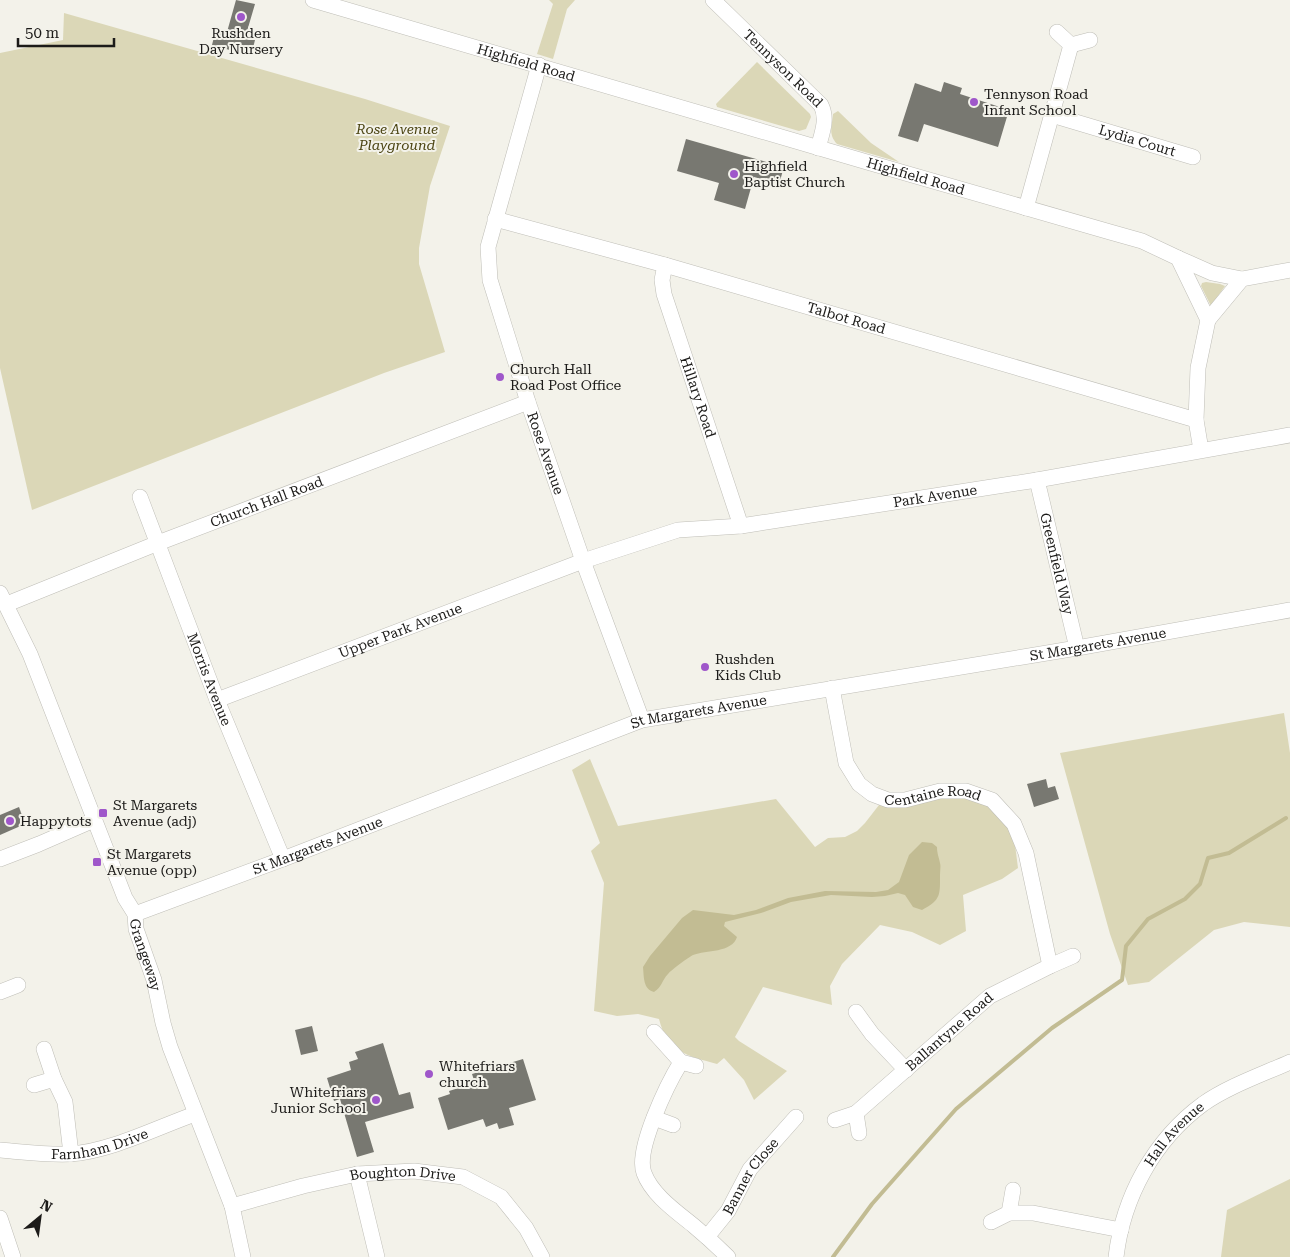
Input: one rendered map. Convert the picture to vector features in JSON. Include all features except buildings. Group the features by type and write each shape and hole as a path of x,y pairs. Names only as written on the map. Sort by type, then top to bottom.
{"street":[{"name":"Highfield Road","path":"313,0 349,5 539,65 1142,242 1212,273 1242,279"},
{"name":"Tennyson Road","path":"713,0 825,112 818,148"},
{"path":"1057,32 1071,45"},
{"path":"1071,45 1090,40"},
{"path":"1026,208 1071,45"},
{"name":"Rose Avenue","path":"539,65 488,247 490,280 528,402 583,561 642,720"},
{"name":"Lydia Court","path":"1052,115 1193,157"},
{"name":"Talbot Road","path":"495,219 665,265 1196,420"},
{"path":"1178,258 1208,320"},
{"name":"Hillary Road","path":"665,265 662,286 664,294 741,526"},
{"path":"1201,450 1196,420 1198,368 1208,320 1242,279 1290,270"},
{"name":"Church Hall Road","path":"3,599 158,543 528,402"},
{"name":"Park Avenue","path":"583,561 678,530 741,526 1037,480 1290,435"},
{"name":"Greenfield Way","path":"1037,480 1077,648"},
{"name":"Morris Avenue","path":"140,497 217,700 283,859"},
{"name":"Upper Park Avenue","path":"217,700 583,561"},
{"name":"Grangeway","path":"3,599 30,654 125,898 135,914 136,929 154,980 163,1023 195,1114 232,1206 243,1257"},
{"name":"St Margarets Avenue","path":"135,914 283,859 642,720 1077,648 1290,610"},
{"name":"Centaine Road","path":"832,688 846,763 859,784 872,794 888,800 905,800 940,791 966,791 992,800 1014,824 1026,853 1050,966"},
{"path":"0,859 94,820"},
{"name":"Ballantyne Road","path":"835,1120 856,1113 990,996 1073,956"},
{"path":"856,1012 872,1034 906,1070"},
{"path":"654,1032 688,1064 669,1082 654,1118 642,1155 643,1173 658,1196 728,1257"},
{"path":"44,1049 54,1079 65,1102 71,1154"},
{"name":"Hall Avenue","path":"1116,1257 1120,1230 1130,1199 1141,1176 1153,1156 1184,1120 1204,1104 1224,1092 1290,1062"},
{"path":"34,1085 54,1079"},
{"path":"856,1113 859,1133"},
{"name":"Farnham Drive","path":"0,1150 71,1154 102,1148 195,1114"},
{"name":"Banner Close","path":"707,1237 728,1210 750,1169 796,1117"},
{"path":"654,1118 673,1125"},
{"name":"Boughton Drive","path":"232,1206 303,1186 356,1174 414,1171 463,1177 501,1197 526,1228 542,1257"},
{"path":"356,1174 377,1257"},
{"path":"1009,1213 1013,1190"},
{"path":"991,1222 1009,1213 1033,1213 1120,1230"},
{"path":"0,1218 13,1257"}],"green space":[{"path":"549,0 575,0 567,9 553,59 537,54 553,4"},
{"name":"Rose Avenue Playground","path":"64,13 365,99 450,126 430,186 419,248 419,264 445,352 384,373 32,510 0,368 0,53 63,40"},
{"path":"757,62 810,114 811,117 806,129 799,131 717,107 716,104"},
{"path":"838,111 871,143 899,162 837,144 832,137 831,130 833,114"},
{"path":"1206,282 1225,286 1211,306 1201,286 1202,283"},
{"path":"1284,713 1290,753 1290,927 1244,922 1214,930 1149,982 1128,985 1110,934 1060,753"},
{"path":"590,759 618,826 776,799 815,847 828,838 845,837 857,831 879,805 948,793 985,803 998,814 1014,837 1018,868 1002,879 963,895 966,931 940,945 912,932 880,925 842,964 830,986 832,1005 763,987 735,1037 787,1071 754,1100 744,1080 724,1058 717,1064 680,1051 667,1039 659,1019 638,1014 617,1016 594,1011 604,883 591,851 600,843 572,770"},
{"path":"1290,1179 1290,1257 1221,1257 1227,1210"}],"shaded area":[{"path":"922,842 932,843 937,847 940,864 940,888 936,900 922,910 913,907 905,895 898,893 872,897 831,895 791,902 761,913 725,922 724,926 737,937 730,946 691,956 670,972 654,992 646,985 643,967 682,918 693,910 734,915 756,910 788,898 825,891 876,892 888,890 899,882 909,855"}],"waterway":[{"path":"833,1257 872,1204 956,1109 1052,1028 1122,980 1126,946 1148,919 1185,899 1200,884 1208,858 1229,853 1286,818"}],"place":[{"name":"Rushden Day Nursery","path":"241,17"},
{"name":"Tennyson Road Infant School","path":"974,102"},
{"name":"Highfield Baptist Church","path":"734,174"},
{"name":"Church Hall Road Post Office","path":"500,377"},
{"name":"Rushden Kids Club","path":"705,667"},
{"name":"St Margarets Avenue (adj)","path":"103,813"},
{"name":"Happytots","path":"10,821"},
{"name":"St Margarets Avenue (opp)","path":"97,862"},
{"name":"Whitefriars church","path":"429,1074"},
{"name":"Whitefriars Junior School","path":"376,1100"}]}
